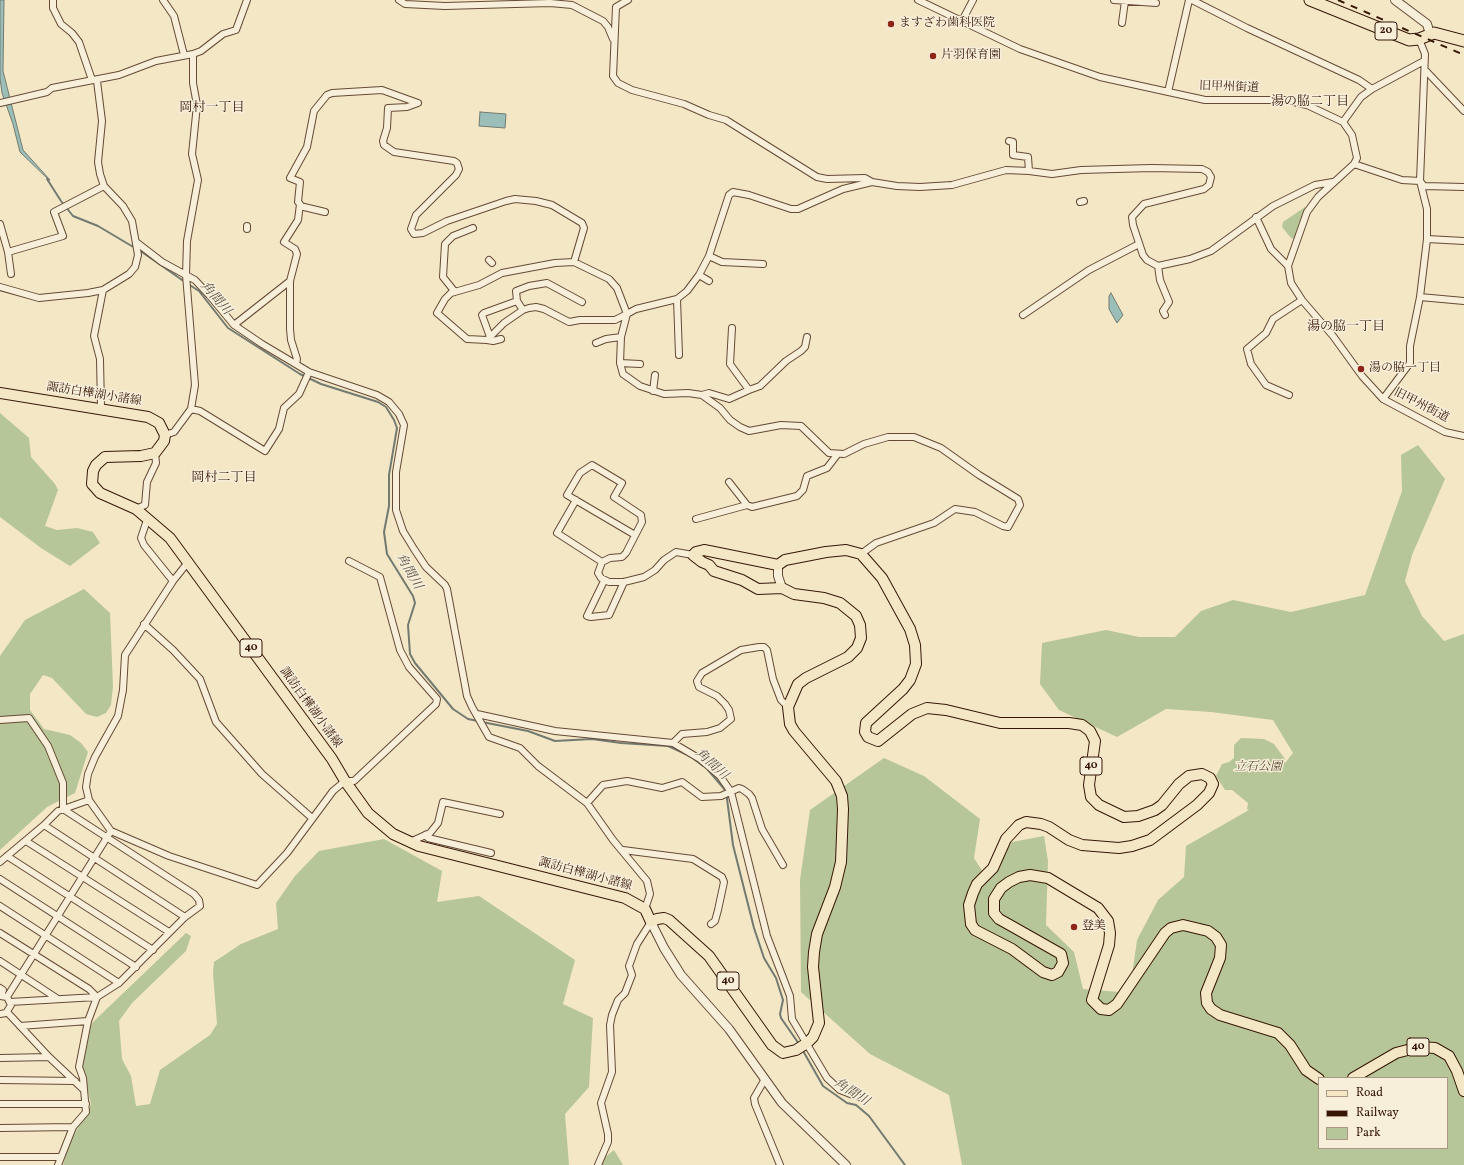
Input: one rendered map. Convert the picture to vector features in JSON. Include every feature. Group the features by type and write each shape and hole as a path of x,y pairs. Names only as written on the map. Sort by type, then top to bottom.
{"highway":[{"name":"20","path":"1310,0 1409,40 1419,39"},
{"path":"1419,39 1430,34 1442,34 1464,41"}],"main road":[{"name":"諏訪白樺湖小諸線","path":"0,393 101,408 148,417 159,423 165,435"},
{"path":"155,452 164,441 165,435"},
{"name":"諏訪白樺湖小諸線","path":"155,452 141,456 105,457 96,465 93,471 92,484 95,489 109,498 136,509 170,538 189,561 332,759 345,781 368,813 393,834 426,848 625,898 645,909"},
{"path":"788,708 798,684 806,678 848,657 857,648 861,638 860,625 856,616 840,603 824,598 794,594 782,588 758,589 742,580 714,571 709,565 693,555 696,552 704,550 778,565 785,560 826,552 846,550 861,554"},
{"name":"40","path":"861,554 882,578 910,629 915,645 916,664 910,680 903,689 866,723 865,732 868,737 878,741 912,714 927,708 946,710 995,722 1069,723 1082,725 1090,731 1095,741 1089,785 1091,797 1099,805 1124,817 1138,816 1155,810 1162,805 1179,784 1189,776 1199,774 1206,775 1213,784 1209,793 1197,805 1150,840 1132,846 1119,848 1082,845 1069,840 1049,826 1026,822 1019,825 1006,839 993,868 977,884 973,893 969,905 971,924 975,930 1012,949 1044,972 1052,975 1058,972 1063,963 1062,954 999,919 994,913 994,899 1001,888 1019,878 1039,876 1054,882 1098,908 1108,921 1110,933 1092,1000 1102,1009 1109,1010 1118,1004 1165,933 1171,928 1184,925 1208,931 1216,937 1221,945 1220,958 1206,993 1207,1003 1211,1009 1220,1015 1278,1033 1290,1045 1306,1070 1318,1078"},
{"name":"40","path":"651,922 664,918 684,932 718,968 772,1045 783,1053 796,1050 813,1037 819,1023 813,966 814,952 817,934 835,887 840,862 843,809 842,796 836,781 794,731 790,724 788,708"},
{"path":"645,909 651,922"},
{"name":"40","path":"1355,1077 1396,1053 1419,1047 1435,1048 1449,1056 1457,1071 1464,1092"}],"street":[{"path":"0,287 39,298 103,290 129,274 136,267 138,254 131,219 123,206 104,186 98,162 102,121 94,80 79,42 72,33 61,24 53,8 53,0"},
{"path":"163,0 174,16 184,55"},
{"path":"1,103 47,92 52,88 119,75 156,61 201,51 223,34 236,30 247,0"},
{"path":"399,0 405,4 444,6 550,3 572,5 603,20 614,41"},
{"path":"628,0 616,7 613,76 618,83 632,90 684,104 714,117 726,120 817,177 828,179 865,178 872,182 897,186 952,185 1006,170 1029,170 1052,174 1081,170 1151,168 1202,169 1208,172 1211,177 1210,185 1204,188 1144,204 1132,217 1139,244 1147,260 1158,266 1190,259 1211,251 1256,217 1274,206 1315,185 1333,182"},
{"path":"962,21 973,0"},
{"path":"1114,0 1156,3"},
{"path":"1168,92 1191,0 1247,28 1359,80 1372,89"},
{"path":"1395,0 1426,24 1430,34"},
{"name":"旧甲州街道","path":"922,1 1009,45 1100,77 1205,100 1285,100 1307,105 1343,122"},
{"path":"1122,23 1125,1"},
{"path":"1383,399 1410,363 1410,346 1420,297 1427,239 1427,209 1420,181 1426,71 1424,61 1425,54 1419,39"},
{"path":"165,435 174,432 191,409 195,385 187,278 187,241 198,180 192,154 197,105 193,83 193,54"},
{"path":"1256,217 1271,250 1288,266 1307,212 1318,197 1354,164 1357,158 1356,148 1349,129 1343,122 1360,97 1424,61"},
{"path":"1426,71 1464,111"},
{"path":"296,364 297,359 291,340 290,329 290,281 297,254 295,249 284,242 298,220 300,206 298,202 300,182 290,178 306,147 313,114 327,95 332,93 382,90 418,103 407,107 388,108 387,128 383,141 384,145 394,152 454,161 457,163 458,169 456,175 416,215 411,229 414,234 423,233 453,219 506,201 515,199 536,201 552,205 582,223 584,228 574,262"},
{"path":"1009,141 1012,142 1013,155 1028,156 1029,170"},
{"path":"1354,164 1402,180 1420,181 1424,186 1464,187"},
{"path":"617,288 608,279 574,262 555,263 509,271 479,286 455,292 444,299 437,312 467,339 489,338 504,323 523,310 536,307 569,322 580,320 615,320 636,309 676,299 687,291 699,276 709,256 729,195 733,192 798,209 843,189 872,182"},
{"path":"8,252 63,236 54,212 104,186"},
{"path":"300,206 325,212"},
{"path":"0,224 8,252 11,274"},
{"path":"455,292 443,277 445,244 453,236 473,228"},
{"path":"1427,239 1464,241"},
{"path":"136,242 162,262 187,278 195,280 234,325 308,373 377,395 389,402 399,414 404,426 396,472 396,510 404,531 426,568 447,589 467,696 489,737 520,748 538,766 587,803 647,882 650,894 645,909"},
{"path":"1023,315 1089,270 1139,244"},
{"path":"709,256 722,262 763,264"},
{"path":"1158,266 1160,280 1169,302 1164,311 1165,315"},
{"name":"旧甲州街道","path":"1288,266 1291,283 1302,300 1333,336 1362,376 1383,399 1445,432 1464,436"},
{"path":"699,276 709,281"},
{"path":"616,278 617,288 627,314 621,337 620,363 623,374 629,380 652,391 664,394 688,393 702,395 709,393 729,399 760,386 786,361 805,347 807,337"},
{"path":"234,325 290,281"},
{"path":"523,310 517,301 516,291 518,289 547,283 582,302"},
{"path":"101,408 100,359 94,336 103,290"},
{"path":"1420,297 1464,301"},
{"path":"676,299 679,355"},
{"path":"1289,395 1266,385 1251,364 1247,349 1266,333 1273,319 1302,300"},
{"path":"501,339 493,342 489,338 482,315 517,301"},
{"path":"732,328 730,364 749,390"},
{"path":"596,343 606,339 621,337"},
{"path":"620,363 640,364"},
{"path":"191,409 200,411 264,451 279,429 284,408 299,394 308,373"},
{"path":"652,391 655,375"},
{"path":"702,395 720,408 730,420 749,431 781,425 801,426 829,453 838,455 844,454 864,444 888,437 914,437 933,443 978,475 1018,500 1020,505 1008,526 1003,526 975,512 955,509 934,523 876,543 861,554"},
{"path":"136,509 145,505 147,482 156,463 155,452"},
{"path":"729,482 747,505 752,507 797,496 803,490 807,476 827,468 838,455"},
{"path":"604,581 598,573 602,562 610,558 622,557 642,522 641,515 614,497 622,483 592,465 580,473 567,495 635,534"},
{"path":"576,500 557,533 602,562"},
{"path":"696,519 747,505"},
{"path":"146,523 141,538 144,545 173,581"},
{"path":"604,581 624,582 648,575 664,560 676,552 693,555"},
{"path":"189,561 173,581 125,655 123,690 118,716 95,757 88,774 86,787 89,800 111,831 168,856 258,885 287,853 333,791 345,781 354,781 436,704 437,699 409,667 400,650 380,577 348,561"},
{"path":"778,565 778,576 782,588"},
{"path":"604,581 587,616 591,618 609,615 624,582"},
{"path":"144,624 173,650 200,679 216,722 262,774 312,818"},
{"path":"673,743 682,734 707,732 720,728 731,720 729,710 722,701 699,687 697,681 702,673 741,650 759,646 764,647 767,650 774,683 782,700 788,708"},
{"path":"478,715 555,732 673,743 700,759 716,772 731,792 767,936 790,996 792,1019 827,1078 840,1090 858,1097"},
{"path":"0,720 29,718 33,723 48,746 63,783 63,809"},
{"path":"587,803 603,785 627,781 662,788 682,782 702,797 722,796 739,788 749,794 762,829 783,865"},
{"path":"0,862 44,825 58,811 89,800"},
{"path":"410,842 430,833 438,823 442,802 500,814"},
{"path":"4,998 97,997 119,983 169,932 185,917 200,906 199,900 194,894 107,839 63,809"},
{"path":"44,825 185,917"},
{"path":"4,998 71,897 111,831"},
{"path":"425,836 491,853"},
{"path":"26,840 169,932"},
{"path":"623,850 693,859 722,877 724,882 716,922 711,924"},
{"path":"7,856 153,950"},
{"path":"0,879 136,967"},
{"path":"0,906 119,983"},
{"path":"651,922 664,948 681,974 729,1029 782,1102 846,1165"},
{"path":"598,1165 608,1142 608,1134 601,1103 612,1072 610,1025 612,1015 618,1000 625,993 632,975 630,966 637,944 651,922"},
{"path":"0,933 89,989 97,997"},
{"path":"0,961 58,998"},
{"path":"0,988 3,990 4,998 10,1008 7,1012 0,1015"},
{"path":"58,1165 73,1127 86,1112 83,1078 79,1067 88,1021 97,997"},
{"path":"7,1012 49,1057 84,1090"},
{"path":"20,1026 88,1021"},
{"path":"0,1058 49,1057"},
{"path":"766,1079 754,1098 755,1104 780,1165"},
{"path":"0,1080 75,1081"},
{"path":"0,1104 86,1104"},
{"path":"0,1128 73,1127"},
{"path":"0,1157 60,1157"}],"green space":[{"path":"1305,207 1306,209 1299,222 1294,239 1291,238 1282,227 1283,222"},
{"path":"0,413 29,438 31,457 55,484 58,490 45,526 57,530 77,528 93,532 100,543 70,566 41,548 0,517"},
{"name":"立石公園","path":"1418,445 1445,479 1412,555 1405,581 1422,616 1444,641 1464,634 1464,1165 962,1165 949,1095 870,1054 801,992 800,880 810,810 884,758 924,776 980,819 974,858 988,880 1012,842 1044,836 1048,861 1046,925 1074,952 1083,989 1119,992 1132,975 1137,940 1158,900 1184,877 1186,846 1249,810 1247,809 1248,803 1232,790 1225,790 1216,776 1222,764 1229,762 1234,758 1234,745 1241,738 1264,739 1274,744 1285,759 1285,763 1293,753 1273,720 1211,712 1166,709 1117,737 1059,710 1040,684 1042,643 1106,630 1139,637 1175,637 1201,611 1233,600 1291,612 1365,595 1402,491 1401,455"},
{"path":"84,589 110,613 113,686 111,705 106,713 97,717 86,714 52,678 43,675 30,694 30,710 44,729 70,735 81,743 88,752 75,793 47,807 0,850 0,656 25,620"},
{"path":"384,839 442,871 437,902 479,896 575,960 563,1004 593,1018 589,1087 565,1114 569,1165 63,1165 69,1144 91,1104 79,1053 92,1023 186,933 191,936 186,951 132,1003 119,1021 122,1059 131,1076 136,1106 150,1104 160,1070 210,1035 217,1024 213,973 214,962 241,944 278,929 276,903 295,876 319,851"},
{"path":"614,1150 623,1165 595,1165"}],"water":[{"path":"0,0 4,0 3,71 23,150 50,180 20,152 13,124 2,93 0,78"},
{"path":"480,112 506,114 505,128 479,126"},
{"path":"1111,293 1123,315 1117,323 1109,309 1109,296"}],"waterway":[{"name":"角間川","path":"47,179 73,216 98,226 135,248"},
{"name":"角間川","path":"139,250 185,282"},
{"name":"角間川","path":"188,284 199,291 228,328 300,374 321,384 378,402 386,407 397,428 389,475 389,506 384,532 387,554 413,596 415,603 408,625 410,654 415,663 453,709 468,719 478,721"},
{"name":"角間川","path":"482,722 528,731 555,741 592,739 621,743 668,746 690,756"},
{"name":"角間川","path":"694,759 703,766"},
{"name":"角間川","path":"708,770 726,791 733,845 754,928 764,958 776,978 783,1000 780,1014 781,1018 799,1044"},
{"name":"角間川","path":"802,1049 823,1086 847,1103 856,1105 869,1116 905,1165"}],"railway":[{"path":"1338,0 1464,55"}],"place":[{"name":"ますざわ歯科医院","path":"891,24"},
{"name":"片羽保育園","path":"933,56"},
{"name":"湯の脇一丁目","path":"1361,369"},
{"name":"登美","path":"1074,927"}],"district":[{"name":"湯の脇二丁目","path":"1310,103"},
{"name":"岡村一丁目","path":"212,109"},
{"name":"湯の脇一丁目","path":"1346,328"},
{"name":"岡村二丁目","path":"224,479"}]}
